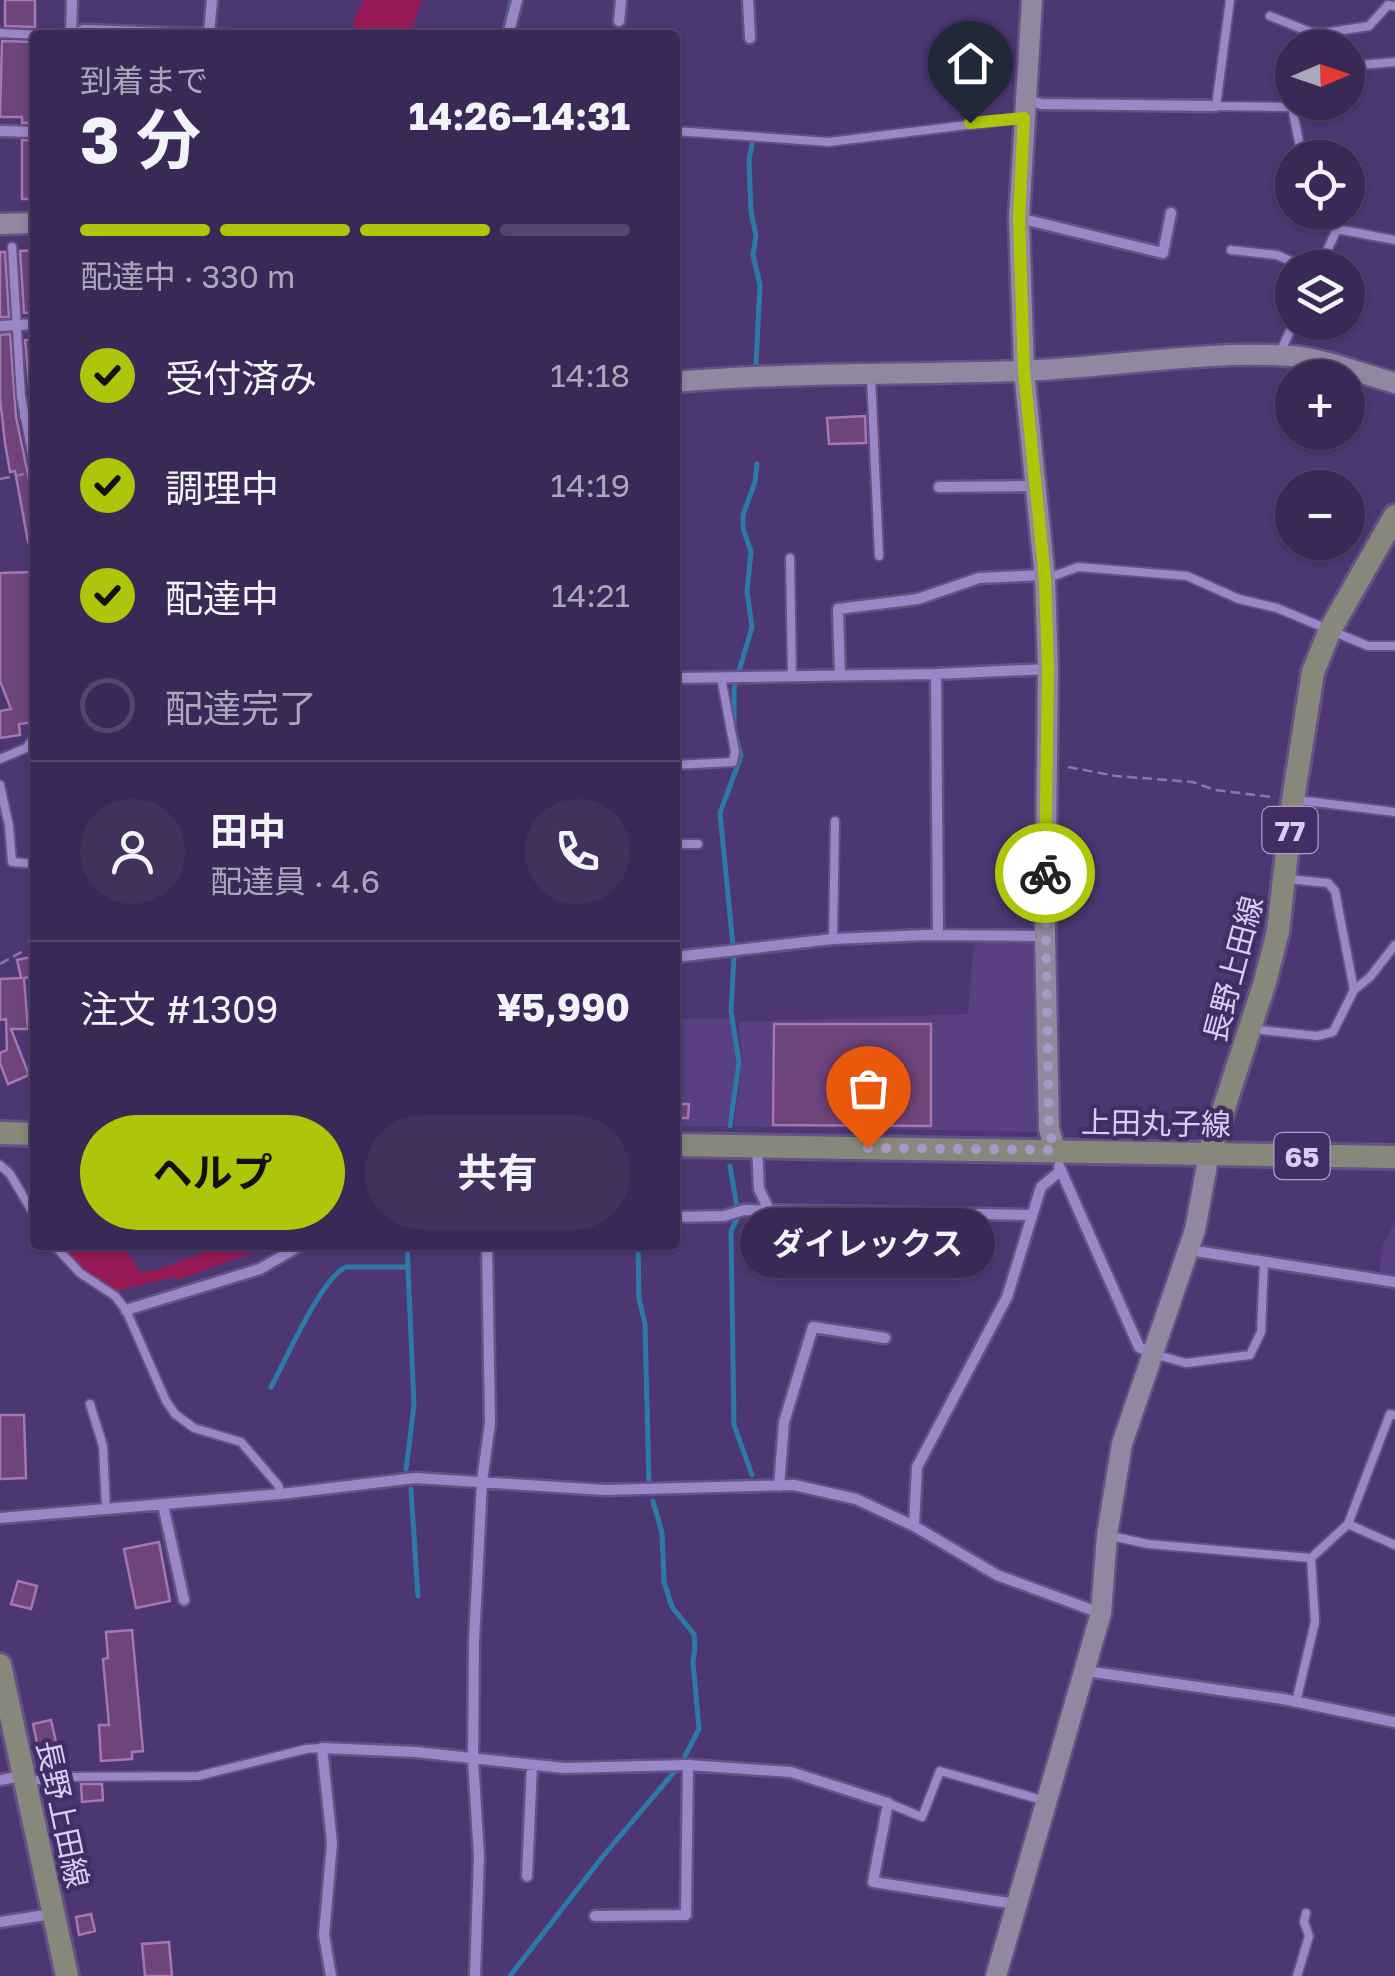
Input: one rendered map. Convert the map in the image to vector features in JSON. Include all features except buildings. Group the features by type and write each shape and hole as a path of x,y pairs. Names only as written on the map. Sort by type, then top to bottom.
{"main road":[{"name":"長野上田線","path":"1208,1154 1278,931 1293,800 1314,672 1330,630 1395,516"},
{"path":"0,1133 30,1134"},
{"name":"上田丸子線","path":"680,1145 1057,1160 1208,1154 1395,1157"},
{"name":"長野上田線","path":"0,1665 67,1976"}],"street":[{"path":"72,0 72,30"},
{"path":"209,30 212,0"},
{"path":"509,30 517,0"},
{"path":"619,21 621,0"},
{"path":"748,0 750,38"},
{"path":"1032,0 1019,218 1024,371 1045,577 1048,669 1044,936 1049,1129 1057,1160 1140,1347 1154,1354"},
{"path":"1024,109 1042,104 1216,106"},
{"path":"0,131 30,132"},
{"path":"1019,218 1163,253 1171,213"},
{"path":"0,224 30,223"},
{"path":"0,326 30,324"},
{"path":"680,382 755,375 1024,371 1295,356 1395,383"},
{"path":"939,487 1037,486"},
{"path":"840,674 838,609 918,599 979,578 1045,577"},
{"path":"680,678 1048,669"},
{"path":"936,674 938,936"},
{"path":"680,957 833,939 1044,936"},
{"path":"757,1146 759,1189 769,1210"},
{"path":"996,1976 1086,1672 1100,1613 1122,1444 1195,1230 1208,1154"},
{"path":"914,1526 917,1467 1007,1297 1042,1187 1057,1160"},
{"path":"680,1217 724,1216 744,1210 1032,1215"},
{"path":"126,1310 260,1269 293,1250"},
{"path":"475,1976 480,1856 473,1760 474,1642 482,1482 490,1423 487,1250"},
{"path":"1188,1250 1395,1282"},
{"path":"779,1486 784,1422 813,1327 885,1338"},
{"path":"0,1518 281,1494 415,1478 605,1490 794,1485 856,1498 914,1526 997,1575 1100,1613"},
{"path":"162,1505 184,1600"},
{"path":"1086,1672 1296,1702 1395,1722"},
{"path":"331,1976 324,1935 332,1844 322,1748 416,1752 564,1768 688,1766 791,1772 888,1803 874,1882 1015,1904"},
{"path":"527,1876 532,1765"},
{"path":"595,1916 686,1915 688,1766"},
{"path":"0,1780 26,1780"},
{"path":"0,1922 53,1914"}],"lane":[{"path":"1230,0 1216,106 1275,105"},
{"path":"1343,30 1369,26 1388,5 1395,6"},
{"path":"1270,16 1305,30"},
{"path":"0,33 30,34"},
{"path":"1365,65 1395,62"},
{"path":"680,131 829,142 1024,109"},
{"path":"1342,230 1395,240"},
{"path":"12,247 17,325 30,415"},
{"path":"1231,250 1275,255"},
{"path":"1278,356 1286,340"},
{"path":"871,376 879,556"},
{"path":"790,558 792,676"},
{"path":"1045,577 1078,567 1187,576 1368,646 1395,646"},
{"path":"680,765 733,762 735,752 721,677"},
{"path":"0,759 30,743"},
{"path":"0,785 10,826 12,862 30,864"},
{"path":"1293,800 1395,812"},
{"path":"833,939 835,821"},
{"path":"680,844 698,844"},
{"path":"1286,879 1328,883 1335,891 1354,990"},
{"path":"1250,1029 1317,1036 1334,1032 1354,990 1370,977 1395,945"},
{"path":"0,1166 10,1174 30,1208"},
{"path":"59,1250 80,1273 115,1296 126,1310 166,1402 175,1414 194,1428 241,1442 278,1485 281,1494"},
{"path":"1154,1354 1186,1363 1250,1355 1261,1332 1264,1262"},
{"path":"90,1404 103,1446 106,1509"},
{"path":"1107,1536 1148,1544 1311,1558 1348,1524 1390,1414 1395,1415"},
{"path":"1348,1524 1395,1545"},
{"path":"1296,1702 1315,1622 1311,1558"},
{"path":"26,1780 198,1776 322,1748"},
{"path":"888,1803 922,1817 940,1771 1048,1801"},
{"path":"1297,1976 1309,1936 1304,1922 1306,1913"}],"path":[{"path":"0,479 30,472"},
{"path":"1047,762 1293,800"},
{"path":"0,964 30,946"}],"shaded area":[{"path":"363,0 422,0 412,30 365,30 352,26"},
{"path":"974,941 1035,942 1041,1132 734,1126 742,1062 739,1022 968,1014"},
{"path":"680,1019 731,1019 737,1062 727,1126 680,1126"},
{"path":"1395,1222 1395,1275 1379,1274 1383,1245"},
{"path":"65,1250 123,1250 139,1272 157,1270 211,1250 259,1250 177,1280 175,1277 117,1291"}],"waterway":[{"path":"504,30 511,0"},
{"path":"752,144 751,212 756,235 753,255 760,285 756,364"},
{"path":"730,1126 739,1062 731,1011 734,956 720,813 741,756 734,729 734,688 752,627 747,591 751,552 743,515 757,464"},
{"path":"730,1166 737,1207"},
{"path":"738,1217 731,1231 734,1425 752,1475"},
{"path":"406,1469 414,1405 407,1250"},
{"path":"638,1250 639,1299 645,1324 649,1485"},
{"path":"271,1387 315,1303 336,1274 346,1267 407,1267"},
{"path":"411,1489 418,1596"},
{"path":"653,1501 662,1533 664,1582 672,1607 694,1634 699,1729 685,1756"},
{"path":"510,1976 675,1771"}],"way so far":[{"path":"868,1148 1054,1150 1049,1129 1045,873"}],"place":[{"name":"ダイレックス","path":"868,1148"}],"route":[{"path":"970,123 1024,118 1019,218 1024,371 1045,579 1048,669 1045,873"}]}
